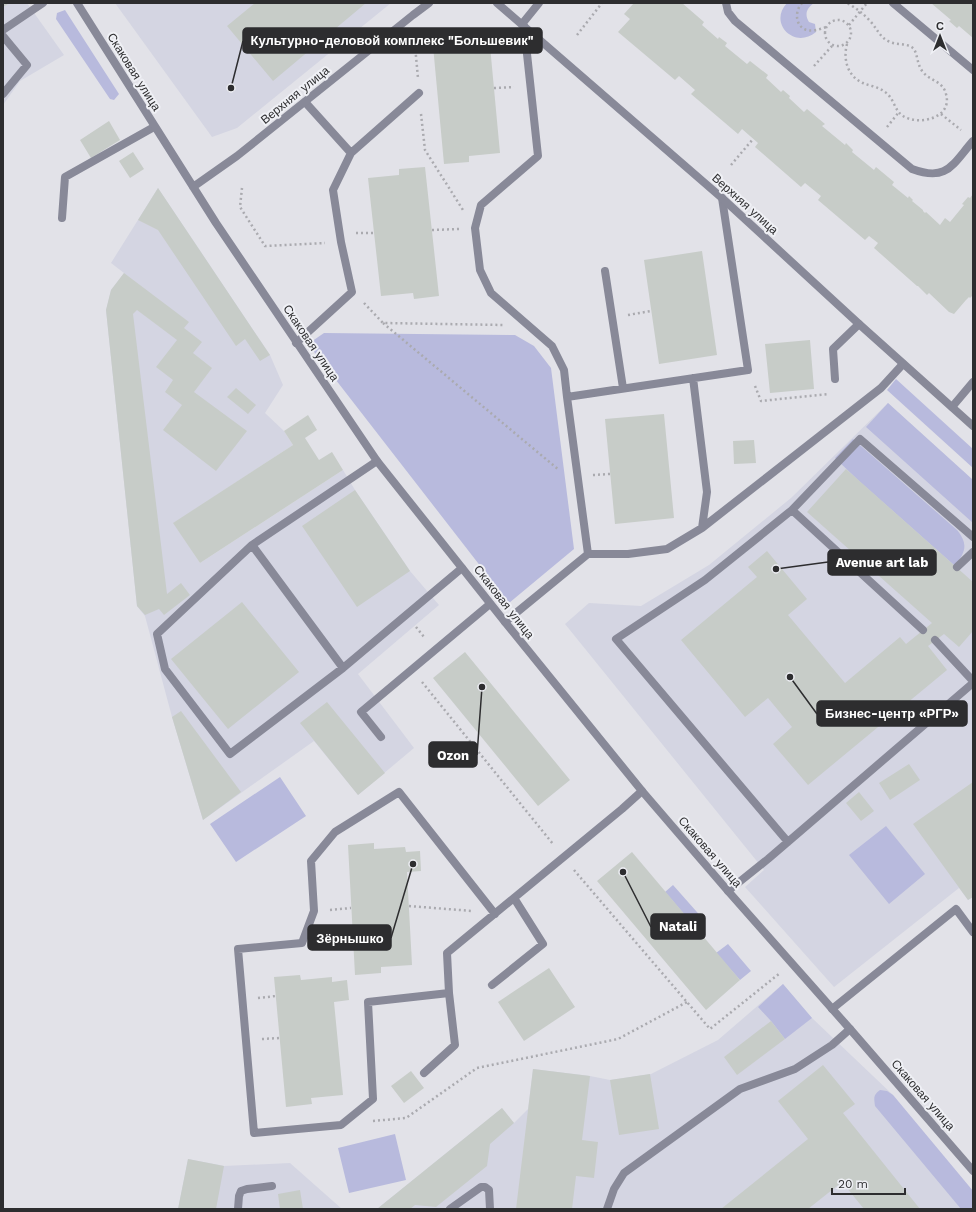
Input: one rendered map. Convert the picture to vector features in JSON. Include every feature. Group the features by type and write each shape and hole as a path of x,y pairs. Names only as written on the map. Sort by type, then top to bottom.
{"street":[{"path":"3,30 43,3"},
{"name":"Скаковая улица","path":"76,3 193,187 296,343 377,461 490,604 642,791 728,892 973,1170"},
{"name":"Верхняя улица","path":"193,187 237,156 413,14 429,3"},
{"name":"Верхняя улица","path":"497,3 722,198 973,426"},
{"path":"539,3 523,25 538,156 481,205 475,228 480,270 491,293 552,346 564,370 588,554"},
{"path":"726,3 728,12 735,21 912,169 930,174 948,170 973,141"},
{"path":"893,3 973,70"},
{"path":"3,36 27,65 3,94"},
{"path":"296,343 352,292 341,242 333,190 351,153 419,93"},
{"path":"305,102 351,153"},
{"path":"62,218 65,177 154,127"},
{"path":"567,397 748,370 722,198"},
{"path":"604,271 623,388"},
{"path":"834,379 833,349 859,324"},
{"path":"505,622 588,554 628,554 667,549 702,528 881,388 903,364"},
{"path":"692,378 707,492 702,528"},
{"path":"952,407 973,382"},
{"path":"788,842 616,639 705,580 792,510 860,438 973,537"},
{"path":"377,461 252,545 157,634 165,669 230,754 343,668 462,568"},
{"path":"792,510 924,630"},
{"path":"252,545 343,668"},
{"path":"957,567 973,552"},
{"path":"381,737 360,712 490,604"},
{"path":"728,892 973,682 935,640"},
{"path":"424,1072 455,1045 449,993 447,954 642,791"},
{"path":"449,993 368,1002 373,1099 340,1125 254,1133 238,949 302,943 314,912 311,861 336,832 399,792 495,914"},
{"path":"492,985 543,944 514,898"},
{"path":"832,1009 956,909 973,932"},
{"path":"607,1209 614,1189 624,1173 740,1089 795,1069 832,1045 850,1029"},
{"path":"238,1209 241,1191 272,1186"},
{"path":"450,1209 481,1187 485,1187 488,1190 490,1209"}],"path":[{"path":"577,35 602,3"},
{"path":"802,3 797,12 798,22 804,29 814,30 826,27 834,20 840,20 849,25 852,35 845,50 846,64 852,75 862,83 888,93 899,112 904,116 916,120 929,120 936,118 941,114 945,109 947,102 945,90 938,81 922,71 914,49 907,45 888,42 880,35 872,23 860,11 847,3"},
{"path":"849,25 867,3"},
{"path":"413,14 425,150 475,228 432,230"},
{"path":"826,27 825,37 832,46 837,47 847,44"},
{"path":"941,114 962,132"},
{"path":"731,165 753,139"},
{"path":"242,188 240,207 265,246 341,242"},
{"path":"352,292 383,323 579,485"},
{"path":"612,318 651,311"},
{"path":"383,323 529,326"},
{"path":"748,370 762,401 833,394"},
{"path":"406,615 434,650"},
{"path":"411,669 563,857 710,1029 772,980 791,962"},
{"path":"409,906 495,914"},
{"path":"314,912 351,908"},
{"path":"370,1122 406,1118 477,1068 618,1039 687,1002"}],"shaded area":[{"path":"10,3 27,3 64,55 20,81 3,105 3,7"},
{"path":"115,3 391,3 237,128 212,137"},
{"path":"787,3 814,3 808,9 807,16 809,22 815,24 816,32 808,37 800,38 792,36 786,32 782,26 780,18"},
{"path":"65,10 119,94 114,100 110,99 56,19 57,13"},
{"path":"158,188 270,355 283,385 265,413 284,431 293,445 174,523 200,563 343,470 410,571 439,605 358,674 414,748 358,795 314,741 203,820 172,717 145,616 137,606 106,310 111,290 124,273 111,263"},
{"path":"324,333 515,335 534,346 551,368 574,549 509,603 308,344"},
{"path":"896,379 973,449 973,468 887,390"},
{"path":"888,403 973,480 973,897 968,900 959,888 834,987 745,887 764,870 565,624 589,603 641,606 709,565 791,498"},
{"path":"888,403 973,480 973,523 866,427"},
{"path":"853,439 957,530 963,540 964,548 961,557 955,566 835,458"},
{"path":"280,777 306,816 236,862 210,824"},
{"path":"886,826 925,874 889,904 849,855"},
{"path":"673,885 704,920 696,928 665,892"},
{"path":"728,944 751,971 740,980 716,953"},
{"path":"783,984 812,1018 893,1095 973,1191 973,1209 377,1209 502,1108 514,1123 528,1109 533,1069 610,1080 651,1074 718,1040"},
{"path":"783,984 812,1018 785,1039 758,1007"},
{"path":"880,1090 887,1091 893,1095 973,1191 973,1209 961,1209 875,1106 874,1097"},
{"path":"395,1134 406,1180 349,1193 338,1148"},
{"path":"188,1159 224,1166 290,1163 342,1209 178,1209"}],"building":[{"path":"3,3 10,3 3,7"},
{"path":"255,3 366,3 273,81 227,26"},
{"path":"634,3 682,3 704,22 702,25 718,39 719,37 727,43 725,46 747,64 750,61 768,75 766,78 781,92 783,90 804,112 807,109 825,124 822,126 845,145 846,143 853,150 852,152 874,170 876,167 894,182 892,185 908,198 909,196 913,200 912,201 940,225 945,218 950,222 964,205 962,204 973,194 973,295 966,300 954,314 949,312 929,293 927,295 874,248 878,243 869,236 865,240 818,200 821,196 805,183 801,187 755,147 758,143 742,129 738,134 691,94 695,90 679,76 675,80 618,32 630,19 624,14"},
{"path":"931,3 973,3 973,38 959,26 957,28 949,21 951,20"},
{"path":"458,32 458,38 489,35 500,153 469,156 469,162 444,164 432,35"},
{"path":"109,121 120,140 91,158 80,140"},
{"path":"133,152 144,169 130,178 119,161"},
{"path":"425,167 439,296 414,299 413,293 381,296 368,178 399,175 399,169"},
{"path":"158,188 270,355 260,361 245,339 236,346 158,230 138,220"},
{"path":"702,251 717,355 659,364 644,260"},
{"path":"124,273 189,322 184,328 202,342 193,353 212,368 194,392 247,431 216,471 163,430 182,405 165,392 173,380 156,367 177,340 137,310 133,314 167,594 181,583 190,595 164,615 159,609 145,615 137,606 106,310 111,290"},
{"path":"810,340 814,389 770,393 765,344"},
{"path":"236,388 256,405 248,414 227,397"},
{"path":"664,414 674,518 615,524 605,419"},
{"path":"308,415 317,430 305,438 319,460 332,452 343,470 200,563 173,523 293,445 284,431"},
{"path":"754,440 756,463 734,464 733,441"},
{"path":"846,469 973,582 973,631 959,647 944,634 928,646 947,670 808,785 773,744 792,727 768,698 745,717 681,640 757,577 748,567 767,551 807,599 788,615 845,683 900,637 906,644 932,623 807,512"},
{"path":"355,490 410,571 357,607 302,526"},
{"path":"242,602 299,672 228,729 171,659"},
{"path":"465,652 570,780 538,806 433,678"},
{"path":"327,702 385,773 358,795 300,723"},
{"path":"181,711 241,792 203,820 172,717"},
{"path":"909,764 920,780 890,800 879,783"},
{"path":"973,782 973,897 968,900 913,824"},
{"path":"859,792 874,811 861,821 846,803"},
{"path":"374,843 374,849 405,847 406,852 420,851 421,871 407,872 412,965 381,967 381,973 355,975 348,845"},
{"path":"632,852 740,980 706,1010 597,881"},
{"path":"549,968 575,1007 524,1041 498,1002"},
{"path":"300,975 301,980 332,977 332,982 347,980 349,1000 334,1002 343,1095 311,1098 312,1104 286,1107 274,977"},
{"path":"771,1021 785,1039 737,1075 724,1057"},
{"path":"823,1065 855,1104 843,1113 920,1209 864,1209 842,1182 808,1209 721,1209 808,1139 778,1101"},
{"path":"533,1069 590,1076 582,1140 598,1142 594,1178 576,1176 572,1209 516,1209"},
{"path":"411,1071 424,1088 404,1103 391,1086"},
{"path":"650,1074 659,1129 619,1135 610,1080"},
{"path":"502,1108 514,1123 490,1144 487,1166 436,1207 415,1205 410,1209 377,1209"},
{"path":"188,1159 224,1166 216,1209 178,1209"},
{"path":"300,1190 303,1209 280,1209 278,1194"}],"place":[{"name":"Культурно-деловой комплекс \"Большевик\"","path":"231,88"},
{"name":"Avenue art lab","path":"776,569"},
{"name":"Бизнес-центр «РГР»","path":"790,677"},
{"name":"Ozon","path":"482,687"},
{"name":"Зёрнышко","path":"413,864"},
{"name":"Natali","path":"623,872"}]}
